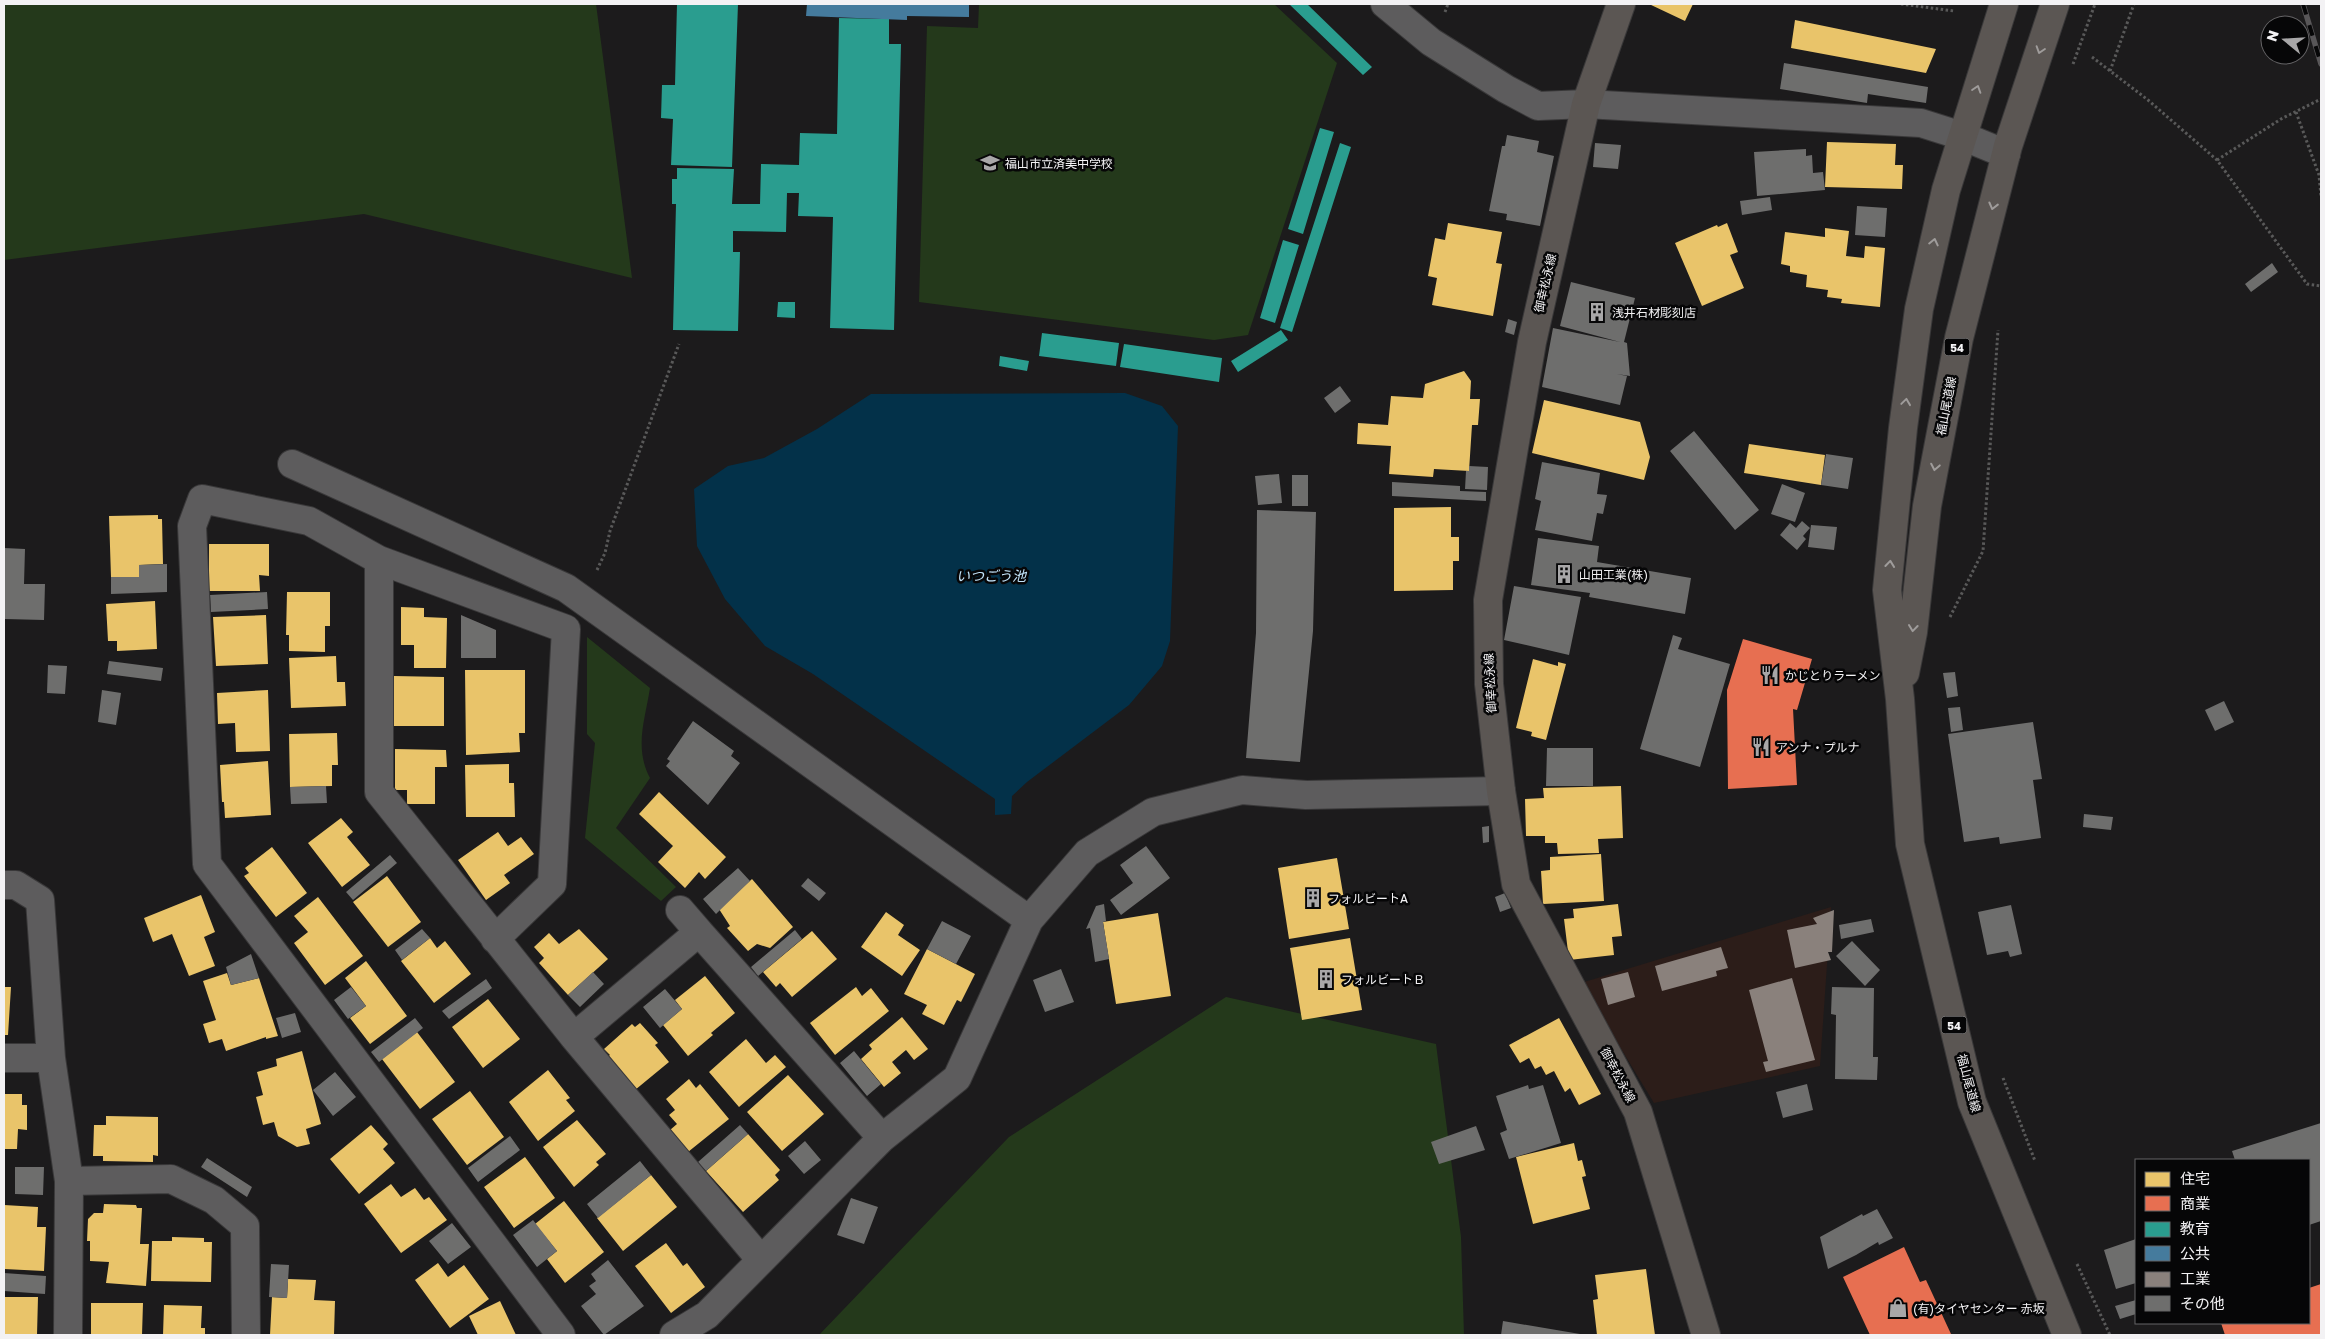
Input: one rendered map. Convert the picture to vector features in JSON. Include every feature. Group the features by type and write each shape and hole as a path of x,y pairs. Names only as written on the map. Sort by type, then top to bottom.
{"main road":[{"name":"御幸松永線","path":"1621,4 1586,104 1532,342 1488,600 1489,684 1501,791 1516,884 1638,1112 1706,1335"},
{"name":"福山尾道線","path":"2004,4 1946,190 1919,309 1903,428 1887,590 1900,699 1910,844 1972,1102 2067,1335"},
{"name":"福山尾道線","path":"1900,699 1913,632 1927,506 1958,347 2006,154 2055,4"}],"street":[{"path":"1385,4 1431,42 1506,89 1538,106 1586,104 1921,124 1962,136 2006,154"},
{"path":"292,464 566,588 1029,920"},
{"path":"495,939 552,884 566,629 379,560 309,521 202,499 192,526 207,864 561,1335"},
{"path":"379,560 379,792 574,1038 761,1260"},
{"path":"674,1335 707,1315 882,1138 956,1078 1029,920 1087,853 1152,812 1242,790 1306,795 1501,791"},
{"path":"4,885 16,885 40,900 51,1058 69,1181 68,1335"},
{"path":"680,910 882,1138"},
{"path":"574,1038 699,932"},
{"path":"4,1058 51,1058"},
{"path":"69,1181 171,1179 214,1200 245,1226 246,1335"}],"path":[{"path":"1901,4 1954,11"},
{"path":"2072,68 2095,4"},
{"path":"2110,71 2134,4"},
{"path":"2092,57 2148,100 2217,160 2307,284 2321,286"},
{"path":"2217,160 2321,99"},
{"path":"2296,112 2319,175 2321,196"},
{"path":"1950,618 1983,551 1998,327"},
{"path":"582,599 605,553 614,522 679,344"},
{"path":"2002,1075 2037,1165"},
{"path":"2075,1260 2110,1335"}],"shaded area":[{"path":"1831,907 1820,1066 1654,1103 1581,983"}],"green space":[{"path":"4,4 596,4 632,278 364,214 4,260"},
{"path":"979,4 1274,4 1337,63 1248,335 1214,340 919,302 927,26 978,28"},
{"path":"587,637 650,688 642,734 642,745 645,767 650,778 616,828 676,887 661,901 585,838 595,743 587,734"},
{"path":"1226,997 1436,1044 1461,1237 1464,1335 819,1335 1009,1137"}],"water":[{"name":"いつごう池","path":"1125,393 1162,406 1178,426 1170,641 1162,666 1129,705 1027,782 1012,796 1011,814 995,815 995,799 813,674 765,646 725,599 697,546 694,489 728,466 764,458 817,429 871,394"}],"building: 住宅":[{"path":"1649,4 1693,4 1685,21"},
{"path":"1795,20 1936,49 1926,73 1791,48"},
{"path":"1827,142 1896,144 1895,165 1903,165 1902,189 1825,187"},
{"path":"1448,223 1502,232 1496,263 1502,264 1493,316 1432,305 1437,278 1428,276 1435,238 1445,240"},
{"path":"1727,223 1738,252 1730,255 1744,288 1702,306 1675,243 1717,225 1718,227"},
{"path":"1825,228 1849,231 1846,256 1864,258 1865,246 1885,248 1880,307 1841,303 1842,299 1827,297 1828,290 1806,287 1807,275 1790,272 1790,266 1781,264 1785,232 1825,237"},
{"path":"1464,371 1471,381 1470,399 1480,399 1478,425 1472,425 1469,471 1434,469 1433,477 1389,474 1391,446 1357,444 1358,423 1388,425 1391,396 1423,398 1425,384"},
{"path":"1544,400 1640,422 1650,457 1644,480 1532,453"},
{"path":"1749,444 1825,455 1821,485 1744,473"},
{"path":"1451,507 1451,537 1459,537 1459,561 1453,561 1453,590 1394,591 1394,508"},
{"path":"158,515 158,519 162,519 163,564 139,565 139,577 111,577 109,516"},
{"path":"209,544 269,544 269,576 259,575 260,591 209,591"},
{"path":"287,592 330,592 330,626 325,626 325,652 289,651 289,635 286,635"},
{"path":"155,601 157,649 117,651 117,641 108,641 106,604"},
{"path":"401,607 424,608 424,617 447,618 446,668 414,668 414,645 401,645"},
{"path":"266,615 268,664 216,666 213,617"},
{"path":"336,656 337,682 345,682 346,706 291,708 289,658"},
{"path":"1533,659 1558,666 1558,662 1566,664 1546,740 1531,736 1532,732 1516,728"},
{"path":"465,670 525,670 525,733 519,733 520,752 466,755"},
{"path":"394,676 444,677 444,726 394,726"},
{"path":"268,690 270,751 236,752 235,723 218,724 217,693"},
{"path":"337,733 338,765 332,765 332,786 290,787 289,734"},
{"path":"395,749 446,750 447,767 435,767 435,804 407,804 407,790 395,790"},
{"path":"268,761 271,815 225,818 220,765"},
{"path":"509,764 509,783 514,783 515,817 466,817 465,765"},
{"path":"1621,786 1623,838 1598,839 1599,853 1558,854 1557,843 1545,843 1545,836 1526,836 1525,799 1544,798 1543,788"},
{"path":"659,792 726,857 705,879 699,872 685,888 658,862 673,846 639,814"},
{"path":"341,818 353,832 347,837 370,865 342,887 308,843"},
{"path":"498,832 508,846 521,837 534,854 504,875 510,883 486,900 458,860"},
{"path":"272,847 307,893 276,917 244,876 249,873 245,868"},
{"path":"1601,854 1604,901 1543,904 1541,871 1550,870 1550,857"},
{"name":"フォルビートA","path":"1337,858 1349,929 1289,939 1278,868"},
{"path":"387,876 421,922 388,947 353,902"},
{"path":"752,879 793,927 770,948 757,944 748,951 727,928 730,926 719,909"},
{"path":"201,895 215,932 204,937 215,966 189,976 172,934 153,942 144,918"},
{"path":"318,897 363,956 325,985 294,943 308,932 294,916"},
{"path":"1618,904 1622,936 1612,937 1614,955 1569,960 1564,919 1574,918 1573,909"},
{"path":"886,912 904,925 898,935 920,950 902,976 861,947"},
{"path":"1158,913 1171,996 1116,1004 1103,922"},
{"path":"579,929 608,959 568,995 539,963 544,958 534,947 549,933 559,944"},
{"path":"812,931 837,959 792,997 780,983 776,987 763,972"},
{"path":"430,938 437,948 445,941 471,974 434,1003 401,961"},
{"name":"フォルビートＢ","path":"1350,938 1362,1010 1302,1020 1290,948"},
{"path":"927,949 975,974 961,1002 957,1000 944,1025 922,1014 927,1005 904,994"},
{"path":"366,961 407,1016 370,1044 350,1018 366,1006 345,978"},
{"path":"227,973 231,985 259,978 278,1036 266,1039 266,1037 226,1051 222,1039 209,1043 203,1024 216,1020 203,981"},
{"path":"705,976 735,1013 688,1056 663,1025 682,1009 675,1000"},
{"path":"4,987 11,987 8,1035 4,1035"},
{"path":"856,987 862,996 871,988 889,1011 835,1055 810,1023"},
{"path":"488,999 520,1039 483,1068 452,1027"},
{"path":"902,1017 928,1049 914,1060 906,1050 892,1062 901,1073 884,1087 861,1059 872,1049 869,1045"},
{"path":"1559,1018 1601,1094 1579,1105 1570,1088 1565,1092 1554,1071 1546,1075 1541,1066 1535,1069 1529,1058 1520,1063 1509,1045"},
{"path":"640,1023 658,1043 655,1045 669,1062 635,1090 607,1057 610,1055 604,1049 632,1024 635,1027"},
{"path":"417,1032 455,1082 420,1109 382,1059"},
{"path":"746,1039 766,1063 775,1055 786,1067 739,1107 709,1072"},
{"path":"302,1051 321,1124 306,1129 310,1144 297,1147 278,1136 274,1122 263,1125 256,1097 263,1095 257,1072 277,1066 276,1059"},
{"path":"548,1070 570,1098 566,1100 575,1111 538,1141 509,1102"},
{"path":"788,1075 824,1114 782,1151 747,1112"},
{"path":"689,1079 696,1088 700,1084 729,1119 688,1152 670,1130 677,1124 669,1115 675,1110 666,1099"},
{"path":"470,1091 504,1137 467,1165 432,1119"},
{"path":"4,1094 22,1094 22,1105 27,1105 27,1130 18,1129 17,1149 4,1149"},
{"path":"106,1116 158,1117 158,1156 153,1155 153,1162 103,1161 103,1156 93,1156 94,1125 106,1125"},
{"path":"577,1120 606,1154 596,1162 599,1165 574,1187 543,1147"},
{"path":"371,1125 388,1144 383,1149 395,1163 359,1194 330,1159"},
{"path":"748,1134 780,1170 775,1175 779,1180 743,1212 706,1171"},
{"path":"1574,1143 1578,1161 1582,1160 1586,1176 1582,1177 1590,1209 1533,1224 1516,1157"},
{"path":"525,1157 555,1198 514,1228 484,1187"},
{"path":"651,1175 677,1207 623,1251 597,1218"},
{"path":"391,1184 401,1197 415,1188 424,1200 429,1197 447,1220 401,1253 364,1204"},
{"path":"564,1201 604,1252 565,1283 547,1259 557,1251 535,1224"},
{"path":"104,1204 136,1205 137,1208 142,1208 140,1244 149,1244 146,1286 106,1283 109,1262 90,1261 90,1241 87,1241 88,1219 94,1213 103,1213"},
{"path":"4,1205 38,1207 37,1227 46,1227 44,1271 4,1269"},
{"path":"172,1237 204,1238 204,1242 212,1242 211,1282 151,1281 152,1241 172,1241"},
{"path":"666,1243 683,1266 687,1263 705,1287 671,1313 635,1266"},
{"path":"438,1263 448,1277 464,1265 489,1299 450,1328 415,1280"},
{"path":"1646,1269 1655,1335 1597,1335 1593,1300 1598,1299 1595,1275"},
{"path":"288,1279 316,1280 314,1300 335,1301 334,1335 270,1335 272,1297 287,1298"},
{"path":"4,1297 38,1297 37,1335 4,1335"},
{"path":"500,1301 516,1335 478,1335 469,1316"},
{"path":"91,1303 143,1303 142,1335 91,1335"},
{"path":"164,1305 202,1306 201,1328 205,1328 205,1335 163,1335"}],"building: 商業":[{"name":"アンナ・プルナ","path":"1743,639 1812,659 1797,710 1793,709 1797,785 1728,789 1727,690"},
{"name":"(有)タイヤセンター 赤坂","path":"1904,1247 1920,1282 1926,1280 1951,1334 1870,1335 1843,1277"},
{"path":"2321,1284 2321,1335 2225,1335 2221,1324 2310,1324 2310,1288"}],"building: 教育":[{"path":"677,4 738,4 732,167 671,165 673,119 661,118 662,85 675,85"},
{"path":"1289,4 1307,4 1372,67 1363,75"},
{"path":"839,18 889,19 889,44 901,44 894,330 830,328 833,217 798,216 799,193 787,193 786,232 733,231 733,252 740,252 738,331 673,330 676,204 672,204 672,179 677,179 677,168 734,169 732,204 760,204 761,164 799,165 800,133 837,134"},
{"path":"1320,128 1334,132 1303,234 1288,229"},
{"path":"1340,143 1351,147 1292,332 1280,328"},
{"path":"1283,240 1299,245 1275,323 1260,318"},
{"path":"778,302 795,302 795,318 777,317"},
{"path":"1281,330 1288,340 1238,372 1231,361"},
{"path":"1042,333 1119,343 1116,366 1039,356"},
{"path":"1124,344 1222,358 1219,382 1120,367"},
{"path":"1000,356 1029,361 1027,371 999,366"}],"building: 公共":[{"path":"807,4 969,4 969,17 907,16 907,20 806,16"}],"building: 工業":[{"path":"1834,910 1832,952 1828,952 1831,960 1795,968 1787,930 1817,924 1813,918"},
{"path":"1721,947 1728,968 1716,971 1717,976 1662,991 1655,966"},
{"path":"1628,972 1635,997 1608,1005 1601,979"},
{"path":"1792,978 1815,1060 1766,1072 1763,1062 1768,1061 1749,990"}],"building: その他":[{"path":"1784,63 1928,87 1926,103 1868,94 1867,103 1780,89"},
{"path":"1507,135 1539,141 1537,152 1554,156 1540,226 1506,220 1507,214 1489,211 1502,146 1505,146"},
{"path":"1595,143 1621,145 1618,169 1593,167"},
{"path":"1806,149 1806,156 1812,155 1813,173 1823,172 1825,190 1757,196 1754,152"},
{"path":"1770,197 1772,210 1742,215 1740,201"},
{"path":"1857,206 1887,208 1885,237 1855,235"},
{"path":"2272,263 2278,272 2251,292 2245,284"},
{"path":"1571,282 1635,298 1624,342 1627,343 1630,376 1617,374 1627,376 1620,405 1542,387 1553,328 1620,342 1560,326"},
{"path":"1508,319 1517,322 1514,335 1505,332"},
{"path":"1340,386 1351,401 1335,413 1324,398"},
{"path":"1694,431 1759,510 1735,530 1670,451"},
{"path":"1826,454 1853,458 1848,489 1821,485"},
{"path":"1542,462 1600,473 1597,494 1607,495 1603,514 1597,513 1592,541 1535,530 1541,501 1535,499"},
{"path":"1469,466 1488,467 1487,490 1465,489 1466,471 1469,471"},
{"path":"1279,474 1282,503 1258,505 1255,476"},
{"path":"1292,475 1308,475 1308,506 1292,506"},
{"path":"1392,482 1460,486 1460,491 1486,492 1486,501 1392,496"},
{"path":"1782,484 1805,493 1795,522 1771,514"},
{"path":"1257,510 1316,512 1313,631 1300,762 1246,758 1256,633"},
{"path":"1802,521 1810,528 1803,536 1806,539 1797,550 1780,535 1790,523 1796,528"},
{"path":"1811,525 1837,527 1834,550 1808,547"},
{"path":"1538,538 1599,546 1597,562 1691,578 1685,614 1589,597 1590,593 1531,585"},
{"path":"4,548 25,549 24,584 45,584 44,620 5,619"},
{"path":"167,564 167,592 111,594 111,577 139,577 139,565"},
{"path":"1514,586 1581,597 1569,655 1504,640"},
{"path":"267,592 268,609 211,612 210,595"},
{"path":"461,615 496,630 496,658 461,658"},
{"path":"1673,635 1682,638 1678,649 1730,664 1700,767 1640,749"},
{"path":"109,661 163,668 161,681 107,674"},
{"path":"48,665 67,666 65,694 47,693"},
{"path":"1955,672 1958,696 1947,698 1943,673"},
{"path":"102,690 121,693 116,725 98,722"},
{"path":"2224,701 2234,722 2215,731 2205,710"},
{"path":"1960,707 1963,730 1951,732 1948,708"},
{"path":"693,721 734,751 731,756 740,763 708,805 666,766 670,761 667,759"},
{"path":"2033,722 2042,779 2033,780 2041,838 2000,844 1999,837 1964,842 1948,734"},
{"path":"1547,748 1593,748 1593,786 1546,786"},
{"path":"326,786 327,803 291,804 290,787"},
{"path":"2084,814 2113,817 2111,830 2083,827"},
{"path":"1489,826 1489,842 1483,843 1482,827"},
{"path":"1146,846 1170,878 1121,915 1110,900 1133,883 1120,865"},
{"path":"390,855 397,863 353,900 346,892"},
{"path":"738,868 750,881 716,914 703,899"},
{"path":"808,878 826,893 819,901 801,886"},
{"path":"1505,893 1511,908 1500,912 1495,897"},
{"path":"1104,904 1106,921 1103,922 1109,959 1095,962 1090,928 1086,929 1096,906"},
{"path":"2011,905 2022,954 2010,957 2008,951 1987,955 1978,912"},
{"path":"1871,919 1874,932 1841,939 1839,925"},
{"path":"942,921 971,936 956,964 927,949"},
{"path":"422,929 430,938 402,960 395,950"},
{"path":"795,930 802,939 758,976 751,967"},
{"path":"1852,941 1880,970 1865,986 1836,956"},
{"path":"251,954 259,978 231,985 226,967"},
{"path":"1061,969 1074,1002 1045,1012 1033,980"},
{"path":"593,972 604,984 580,1007 568,995"},
{"path":"486,979 492,988 449,1019 442,1011"},
{"path":"351,987 366,1006 348,1019 334,1000"},
{"path":"1832,987 1874,988 1873,1057 1878,1057 1877,1080 1835,1079 1836,1015 1831,1014"},
{"path":"665,989 682,1009 660,1028 643,1007"},
{"path":"295,1013 301,1032 282,1038 276,1018"},
{"path":"415,1018 423,1028 379,1062 371,1052"},
{"path":"854,1051 881,1084 867,1096 840,1063"},
{"path":"335,1072 356,1097 333,1116 313,1090"},
{"path":"1807,1084 1813,1110 1783,1118 1776,1092"},
{"path":"1528,1085 1529,1089 1543,1085 1561,1143 1509,1159 1500,1133 1507,1130 1496,1096"},
{"path":"2321,1123 2321,1221 2310,1225 2310,1159 2235,1159 2232,1151"},
{"path":"740,1125 748,1134 706,1171 698,1162"},
{"path":"1476,1126 1485,1150 1439,1164 1431,1142"},
{"path":"510,1136 520,1150 478,1182 468,1168"},
{"path":"805,1141 821,1160 804,1174 788,1156"},
{"path":"207,1158 252,1187 247,1197 201,1167"},
{"path":"640,1161 651,1175 598,1218 587,1204"},
{"path":"15,1167 44,1167 43,1195 15,1194"},
{"path":"851,1198 878,1207 864,1244 837,1235"},
{"path":"1877,1209 1893,1238 1879,1245 1878,1242 1828,1269 1820,1237 1862,1214 1863,1216"},
{"path":"533,1220 557,1251 537,1267 513,1235"},
{"path":"452,1223 471,1247 448,1264 429,1241"},
{"path":"2135,1239 2135,1283 2116,1289 2104,1250"},
{"path":"608,1260 644,1306 604,1335 581,1306 596,1294 589,1286 596,1281 591,1274"},
{"path":"271,1264 289,1265 287,1298 269,1297"},
{"path":"4,1273 46,1276 45,1294 4,1291"},
{"path":"2135,1300 2135,1314 2120,1319 2115,1306"},
{"path":"1503,1321 1580,1334 1580,1335 1501,1335"}],"railway":[{"path":"2303,4 2321,64"}],"place":[{"name":"福山市立済美中学校","path":"990,163"},
{"name":"浅井石材彫刻店","path":"1597,312"},
{"name":"山田工業(株)","path":"1564,574"},
{"name":"かじとりラーメン","path":"1770,675"},
{"name":"アンナ・プルナ","path":"1761,747"},
{"name":"フォルビートA","path":"1313,898"},
{"name":"フォルビートＢ","path":"1326,979"},
{"name":"(有)タイヤセンター 赤坂","path":"1898,1308"}]}
